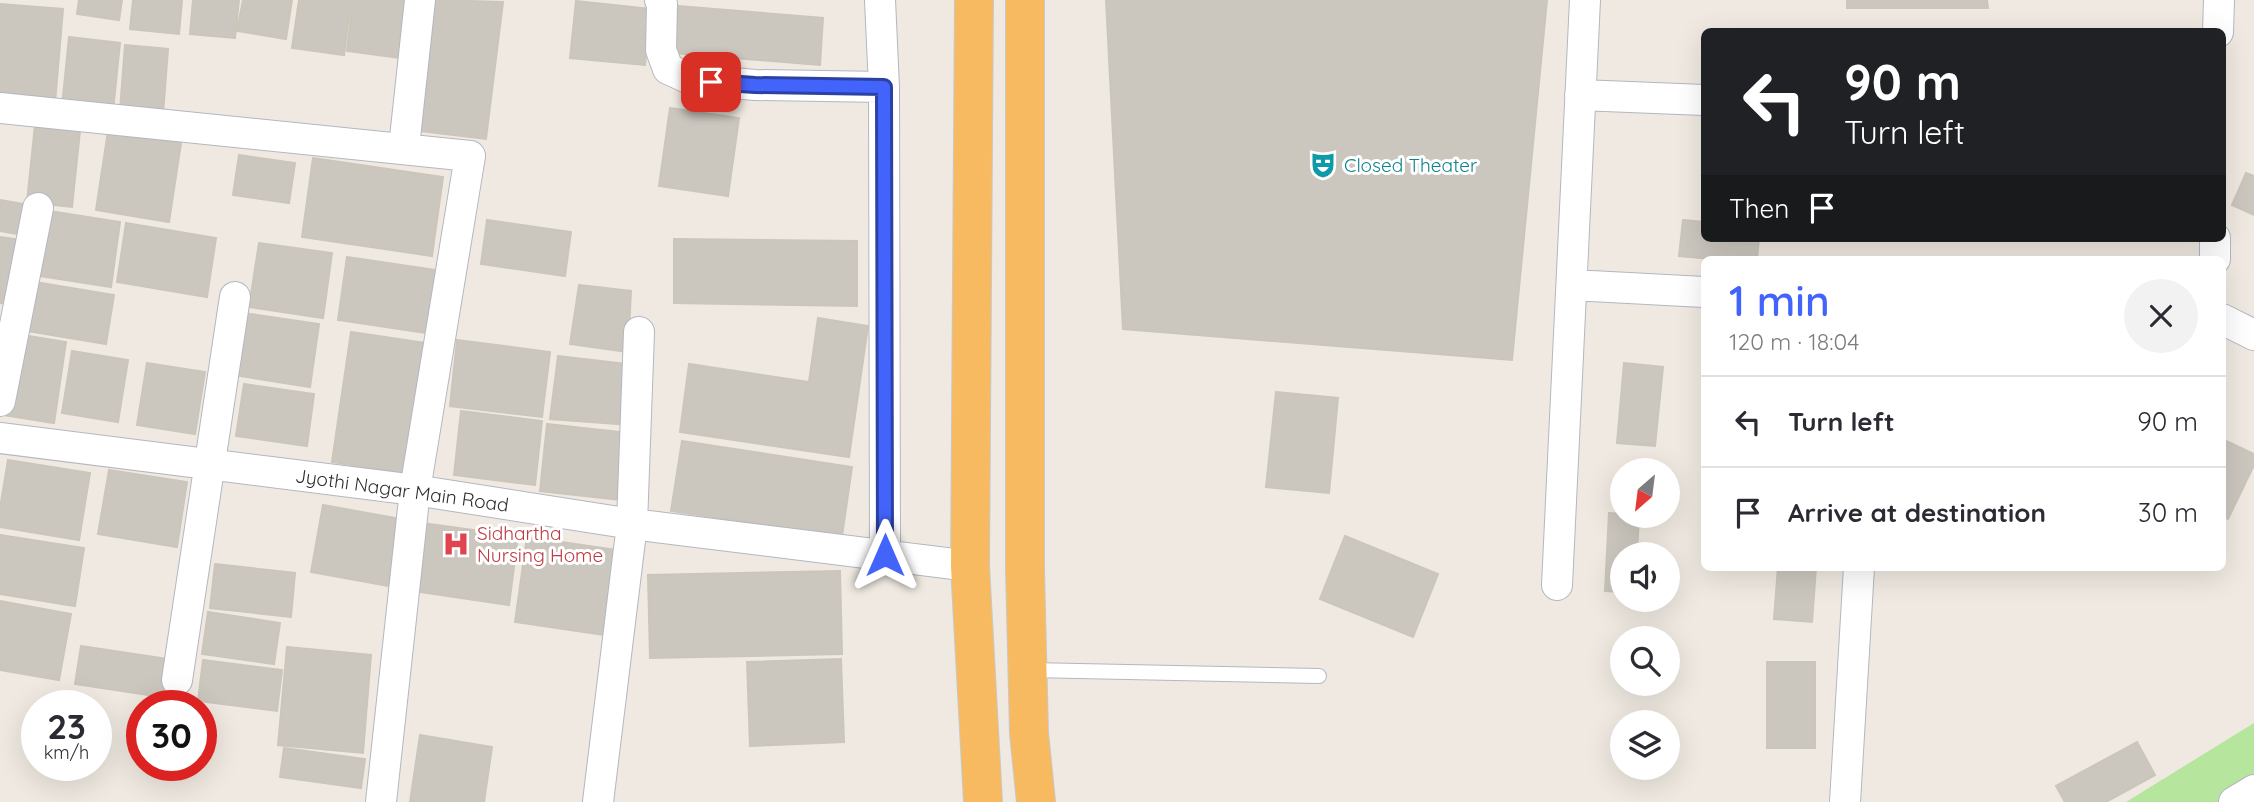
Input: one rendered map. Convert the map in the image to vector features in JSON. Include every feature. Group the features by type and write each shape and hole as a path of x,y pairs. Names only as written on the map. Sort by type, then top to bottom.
{"highway":[{"path":"974,0 970,566 983,802"},
{"path":"1026,0 1025,570 1029,733 1036,802"}],"street":[{"path":"404,147 420,0"},
{"path":"660,0 661,50 668,69 690,79 755,85 884,87"},
{"path":"880,0 884,87 885,555"},
{"path":"1557,584 1585,0"},
{"path":"2218,28 2219,0"},
{"path":"1580,95 1701,100"},
{"path":"0,108 404,147 470,156 415,490 381,802"},
{"path":"0,401 38,208"},
{"path":"1572,285 1701,292"},
{"path":"177,680 235,297"},
{"path":"2226,321 2254,335"},
{"path":"598,802 632,524 639,332"},
{"name":"Jyothi Nagar Main Road","path":"0,438 415,490 632,524 970,566"},
{"path":"1845,802 1859,571"},
{"path":"2234,802 2254,790"}],"lane":[{"path":"1027,670 1319,676"}],"green space":[{"path":"2254,723 2254,802 2126,802"}],"building":[{"path":"79,0 122,0 119,20 77,14"},
{"path":"133,0 182,0 179,34 130,29"},
{"path":"193,0 239,0 235,38 190,34"},
{"path":"243,0 292,0 286,39 237,31"},
{"path":"299,0 351,0 344,55 292,48"},
{"path":"353,0 407,0 399,58 347,51"},
{"path":"435,0 503,2 486,139 419,131"},
{"name":"Closed Theater","path":"1106,0 1547,0 1512,360 1123,329"},
{"path":"1847,0 1987,0 1988,8 1847,8"},
{"path":"576,1 650,9 645,65 570,58"},
{"path":"0,4 63,9 55,103 0,98"},
{"path":"678,6 823,18 820,65 674,53"},
{"path":"69,37 120,43 113,111 62,106"},
{"path":"125,45 168,49 163,114 120,110"},
{"path":"670,108 739,118 728,196 659,186"},
{"path":"35,125 80,131 72,207 27,202"},
{"path":"108,131 181,143 169,222 96,210"},
{"path":"239,155 295,163 289,203 233,195"},
{"path":"313,158 443,177 432,256 302,237"},
{"path":"2246,173 2254,176 2254,215 2232,205"},
{"path":"0,200 29,205 23,235 0,231"},
{"path":"43,210 120,222 111,287 33,275"},
{"path":"487,220 571,232 565,276 481,264"},
{"path":"1683,220 1701,222 1701,242 1759,242 1757,256 1679,256"},
{"path":"126,223 216,238 207,297 117,282"},
{"path":"0,237 22,240 12,305 0,303"},
{"path":"674,239 857,241 857,306 674,303"},
{"path":"259,243 332,253 323,318 249,307"},
{"path":"347,257 436,270 427,333 338,320"},
{"path":"35,282 114,295 106,344 27,331"},
{"path":"579,285 631,291 628,352 570,344"},
{"path":"243,313 319,324 310,387 234,375"},
{"path":"818,318 868,326 849,457 680,432 689,364 809,382"},
{"path":"351,332 426,343 408,474 332,462"},
{"path":"16,334 66,342 54,423 3,415"},
{"path":"457,340 550,352 542,417 450,406"},
{"path":"72,351 128,360 118,422 62,413"},
{"path":"558,356 634,365 630,425 550,419"},
{"path":"147,363 205,372 195,434 137,425"},
{"path":"1624,363 1663,367 1655,446 1617,443"},
{"path":"244,384 314,394 307,446 236,436"},
{"path":"1276,392 1338,398 1329,493 1266,487"},
{"path":"461,411 542,421 535,485 454,475"},
{"path":"547,424 628,433 620,500 540,491"},
{"path":"682,441 852,467 842,536 671,511"},
{"path":"2226,441 2254,454 2254,465 2228,519"},
{"path":"8,460 90,473 79,540 0,527 0,508"},
{"path":"109,470 187,482 177,547 98,534"},
{"path":"323,505 401,519 389,586 311,572"},
{"path":"1609,513 1610,528 1638,528 1638,542 1610,542 1610,591 1605,591"},
{"path":"422,523 518,536 509,605 413,591"},
{"path":"0,535 84,548 75,606 0,594"},
{"path":"1345,536 1438,574 1413,637 1320,599"},
{"path":"527,537 617,550 605,635 515,622"},
{"path":"215,564 295,573 291,617 210,608"},
{"path":"840,571 842,654 650,658 648,575"},
{"path":"1778,571 1816,571 1812,622 1774,619"},
{"path":"0,601 71,614 59,680 0,670"},
{"path":"208,612 280,623 274,664 202,654"},
{"path":"81,646 168,659 163,690 126,692 75,684"},
{"path":"287,647 371,655 363,753 278,745"},
{"path":"841,659 844,742 750,746 747,662"},
{"path":"203,660 282,670 277,711 217,703 217,690 199,690"},
{"path":"1767,662 1815,662 1815,748 1767,748"},
{"path":"420,735 492,747 484,802 410,802"},
{"path":"2137,742 2155,775 2106,802 2065,802 2056,786"},
{"path":"284,748 365,759 361,788 280,777"}],"place":[{"name":"Closed Theater","path":"1323,165"},
{"name":"Sidhartha Nursing Home","path":"456,544"}],"route":[{"path":"711,82 884,87 885,555"}]}
